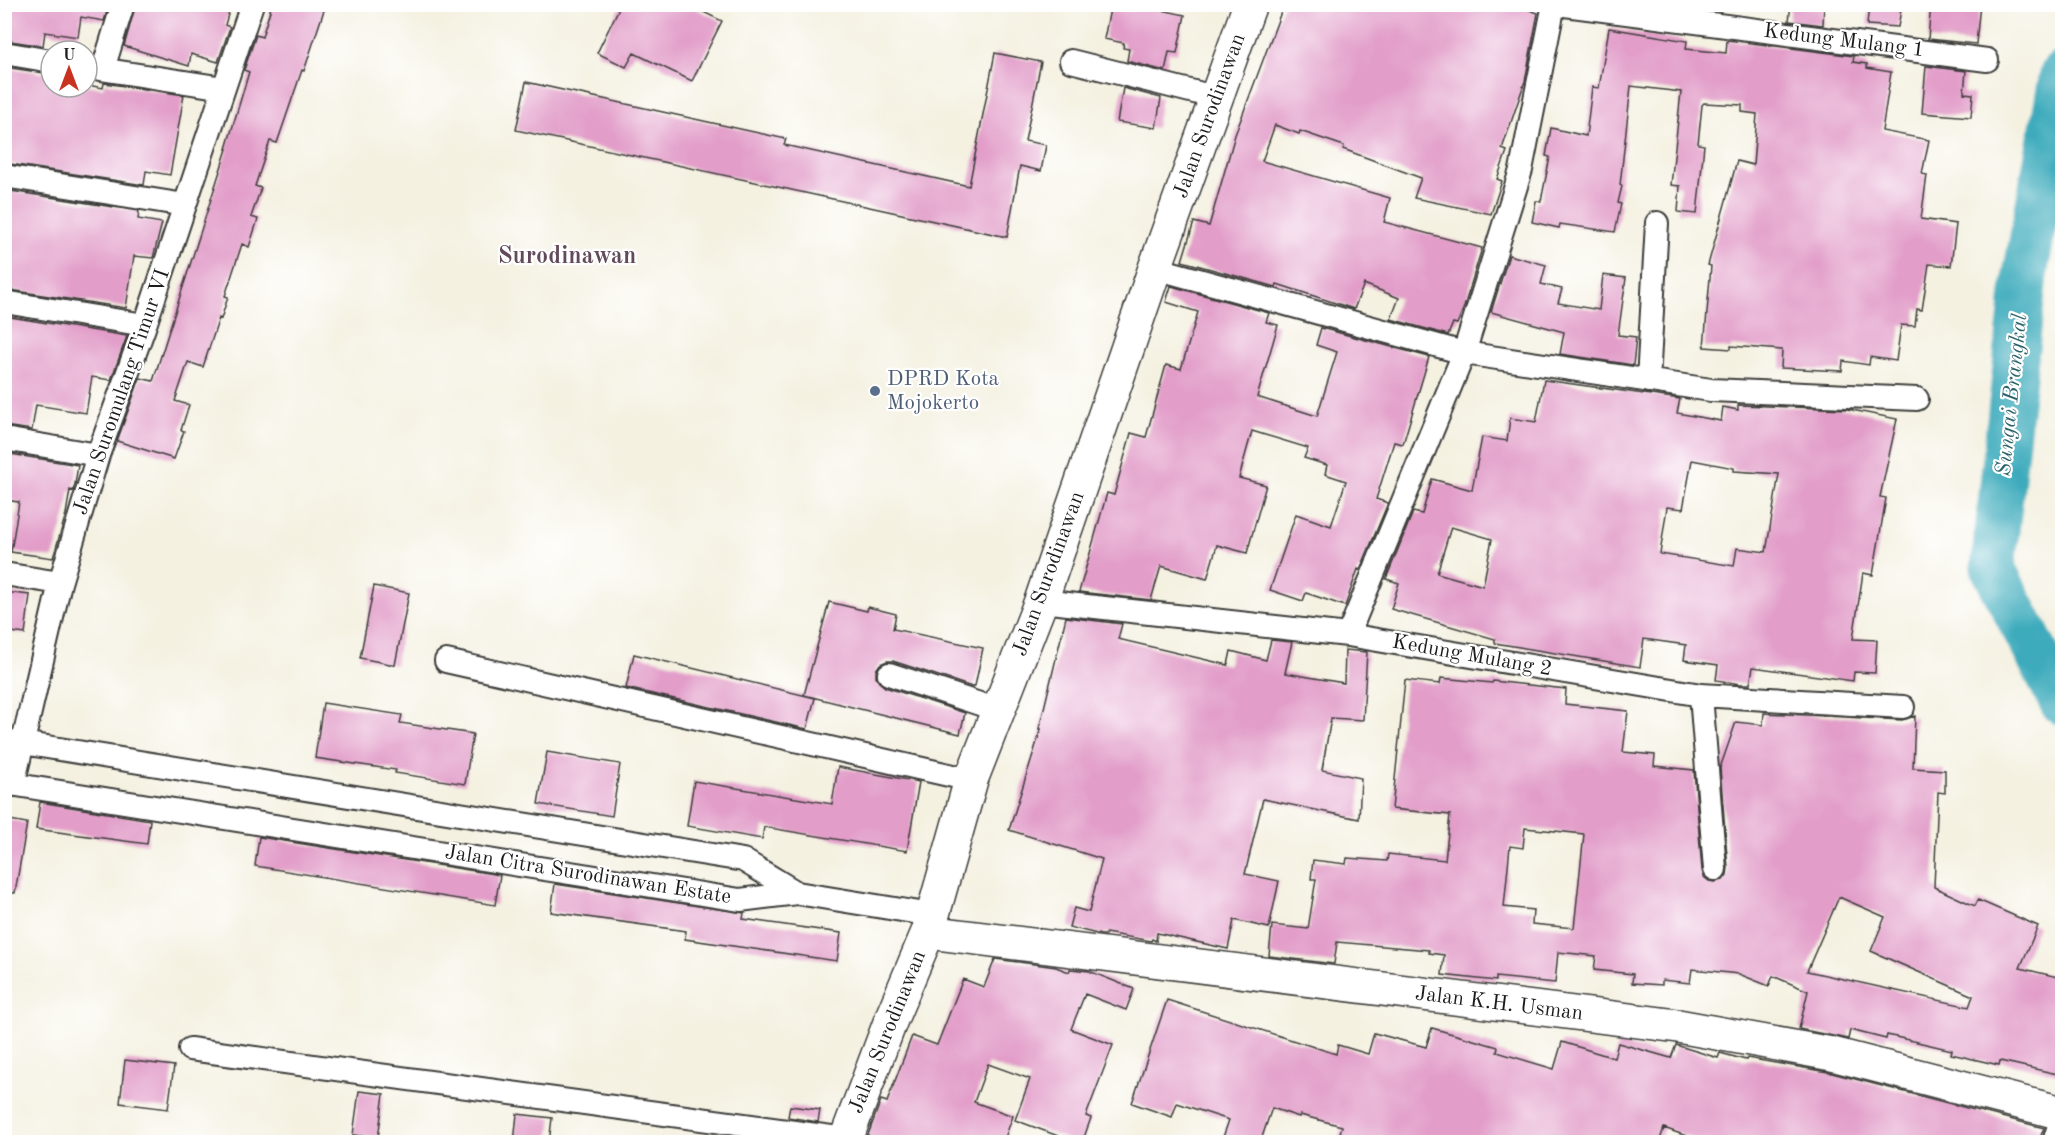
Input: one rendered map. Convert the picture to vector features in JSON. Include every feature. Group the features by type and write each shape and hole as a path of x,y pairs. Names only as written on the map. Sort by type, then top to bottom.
{"main road":[{"name":"Jalan Surodinawan","path":"845,1141 930,924 971,780 1041,601 1155,268 1250,4"},
{"name":"Jalan K.H. Usman","path":"930,924 1678,1026 1832,1054 2062,1114"}],"street":[{"path":"99,59 123,4"},
{"name":"Jalan Suromulang Timur VI","path":"9,784 14,742 98,454 145,325 252,4"},
{"path":"1348,635 1464,353 1521,170 1556,4"},
{"name":"Kedung Mulang 1","path":"1556,4 1987,60"},
{"path":"4,53 39,59"},
{"path":"1071,61 1218,98"},
{"path":"99,69 224,88"},
{"path":"4,176 185,205"},
{"path":"1648,381 1658,223"},
{"path":"1155,268 1464,353 1711,390 1917,399"},
{"path":"4,302 145,325"},
{"path":"4,439 98,454"},
{"path":"4,574 60,583"},
{"name":"Kedung Mulang 2","path":"1041,601 1348,635 1701,695 1903,707"},
{"path":"446,661 971,780"},
{"path":"889,674 998,710"},
{"path":"1701,695 1715,869"},
{"name":"Jalan Citra Surodinawan Estate","path":"14,742 743,860 797,893"},
{"name":"Jalan Citra Surodinawan Estate","path":"9,784 740,900 797,893"},
{"path":"797,893 930,924"},
{"path":"190,1049 845,1141"},
{"path":"2054,1143 2062,1114"}],"building":[{"path":"4,4 109,4 104,21 81,17 78,37 45,32 44,39 39,39 39,45 4,40"},
{"path":"136,4 231,4 225,25 230,27 218,62 191,54 189,66 124,46"},
{"path":"272,4 326,4 277,143 270,141 255,186 261,188 251,217 258,219 249,247 242,244 225,296 228,297 203,367 188,362 175,401 189,405 181,430 184,431 174,459 117,441 140,378 153,381 227,149 249,72 244,70 256,35 262,37"},
{"path":"621,4 687,4 722,21 692,81 634,53 626,67 597,53"},
{"path":"1111,4 1134,4 1185,15 1177,53 1169,52 1165,71 1127,61 1129,49 1123,48 1124,43 1104,39"},
{"path":"1284,4 1511,4 1538,13 1525,81 1502,149 1507,151 1497,179 1502,181 1491,214 1414,198 1421,178 1343,149 1344,146 1275,125 1262,161 1390,198 1384,222 1482,248 1464,307 1457,324 1453,323 1448,335 1391,319 1399,298 1364,284 1354,309 1277,284 1276,287 1182,261 1194,222 1209,226 1235,135"},
{"path":"1791,4 1824,4 1823,25 1789,21"},
{"path":"1869,4 1902,4 1898,27 1867,25"},
{"path":"1931,4 1980,4 1976,44 1928,39"},
{"path":"1609,28 1687,41 1686,49 1726,53 1727,40 1854,56 1853,62 1867,64 1867,68 1891,72 1882,131 1929,140 1922,174 1927,175 1921,219 1956,224 1951,266 1929,264 1922,310 1917,309 1915,326 1901,325 1896,361 1870,357 1869,365 1843,361 1842,371 1781,368 1782,350 1731,346 1731,349 1704,347 1711,266 1708,265 1737,161 1753,165 1757,114 1742,112 1742,105 1704,103 1702,105 1698,144 1704,145 1697,214 1678,212 1680,186 1671,185 1681,92 1631,86 1620,185 1622,186 1618,203 1621,204 1615,232 1560,224 1559,228 1532,222 1536,201 1541,201 1550,157 1546,156 1551,128 1586,136 1592,87 1599,88"},
{"path":"995,53 1041,62 1025,141 1046,145 1041,171 1020,166 1007,237 516,130 526,82 786,139 784,145 969,186"},
{"path":"1926,66 1966,71 1964,93 1973,94 1971,117 1922,113"},
{"path":"4,67 39,72 39,99 99,99 99,87 103,88 104,83 184,95 170,175 146,171 144,185 4,163"},
{"path":"1123,88 1161,98 1156,128 1117,122"},
{"path":"4,190 139,211 138,219 162,223 153,258 134,256 126,308 4,289"},
{"path":"1509,255 1546,265 1541,284 1562,289 1558,303 1599,310 1603,275 1626,278 1618,335 1636,337 1633,365 1560,354 1564,332 1491,312"},
{"path":"1171,286 1269,313 1266,322 1278,325 1257,397 1317,416 1337,352 1316,345 1321,328 1429,357 1403,444 1394,442 1376,499 1388,503 1360,570 1358,569 1345,606 1306,593 1303,601 1270,590 1296,514 1331,526 1346,481 1325,474 1327,465 1304,458 1308,448 1252,431 1239,478 1266,485 1247,553 1217,545 1207,579 1161,566 1151,600 1079,592 1107,493 1114,495 1131,433 1146,437 1166,365 1181,369 1198,312 1166,302"},
{"path":"4,316 127,336 111,380 92,377 86,413 36,405 32,430 4,426"},
{"path":"1544,380 1680,399 1677,413 1721,421 1723,407 1738,410 1738,405 1847,409 1897,419 1880,497 1886,498 1873,575 1863,573 1853,639 1877,640 1875,673 1854,672 1853,681 1753,667 1750,684 1740,684 1716,680 1718,665 1684,660 1686,645 1644,639 1640,667 1495,643 1495,639 1391,609 1399,583 1386,579 1413,512 1422,514 1432,479 1472,490 1482,437 1507,441 1510,418 1536,422","holes":["1692,460 1734,468 1734,471 1779,474 1766,552 1737,548 1734,566 1660,554 1667,507 1683,509","1451,527 1492,539 1483,586 1437,573"]},
{"path":"4,453 78,465 75,484 73,491 70,490 66,514 53,558 11,552 19,502 4,500"},
{"path":"374,586 409,593 395,665 360,658"},
{"path":"4,592 30,595 25,634 4,631"},
{"path":"829,602 867,611 868,607 896,614 893,629 983,648 975,686 972,687 893,661 880,664 876,670 876,677 885,687 965,713 960,734 804,695"},
{"path":"1066,617 1122,624 1118,639 1228,665 1231,651 1266,660 1271,640 1292,642 1285,673 1344,683 1345,650 1367,652 1363,720 1331,718 1322,770 1361,778 1359,819 1263,799 1245,874 1279,881 1269,928 1234,920 1228,949 1157,933 1156,941 1152,939 1151,941 1106,933 1101,935 1069,927 1074,908 1089,912 1102,859 1009,830 1041,729 1039,729"},
{"path":"634,654 815,698 807,729 626,688"},
{"path":"1441,678 1566,689 1565,704 1628,711 1623,752 1655,755 1654,766 1694,770 1702,870 1704,877 1715,882 1723,880 1728,868 1720,768 1736,722 1763,725 1764,713 1902,720 1915,716 1913,768 1945,770 1945,793 1938,792 1934,887 1975,906 1978,900 2038,926 2020,968 2062,978 2062,1075 2000,1061 1999,1065 1951,1054 1952,1050 1887,1035 1886,1039 1850,1030 1848,1039 1799,1029 1808,991 1773,976 1769,986 1739,974 1692,969 1690,983 1662,980 1662,985 1632,983 1633,974 1594,970 1596,956 1558,952 1555,983 1496,977 1496,981 1442,975 1444,955 1429,953 1429,950 1337,942 1334,964 1269,956 1272,925 1308,929 1316,879 1311,879 1313,860 1346,864 1347,858 1387,861 1388,854 1445,860 1450,815 1392,809 1405,680 1440,684","holes":["1525,828 1584,834 1574,928 1532,924 1533,910 1504,907 1510,846 1523,848","1839,897 1885,917 1871,951 1973,996 1969,1007 1807,971"]},
{"path":"323,703 402,715 400,723 473,734 465,784 395,773 396,770 315,758"},
{"path":"547,752 620,764 612,816 538,804"},
{"path":"838,767 919,782 907,851 764,827 762,839 687,826 694,781 832,804"},
{"path":"40,802 150,820 147,844 36,829"},
{"path":"4,819 27,823 15,893 4,892"},
{"path":"259,837 500,875 495,905 255,866"},
{"path":"555,884 744,913 743,919 841,933 837,961 685,939 686,931 551,912"},
{"path":"995,959 1056,967 1069,972 1070,969 1089,971 1134,989 1126,1010 1085,994 1071,1029 1113,1045 1086,1116 1091,1118 1082,1143 1015,1120 1030,1079 988,1064 974,1102 1013,1116 1003,1143 865,1143 881,1100 887,1102 912,1036 937,1045 963,979 984,987"},
{"path":"1167,1000 1336,1054 1338,1045 1368,1054 1374,1033 1426,1047 1432,1028 1498,1047 1497,1052 1554,1069 1562,1042 1614,1058 1618,1043 1671,1058 1676,1045 1718,1058 1720,1053 1746,1060 1747,1058 1828,1072 2044,1128 2038,1143 1706,1143 1664,1128 1659,1143 1337,1143 1342,1126 1300,1115 1299,1117 1272,1108 1260,1143 1221,1143 1229,1120 1177,1103 1172,1117 1132,1103"},
{"path":"125,1060 174,1066 168,1109 120,1103"},
{"path":"359,1091 384,1094 378,1138 353,1135"},
{"path":"790,1106 820,1110 818,1122 788,1117"},
{"path":"517,1114 552,1118 549,1143 514,1143"}],"waterway":[{"name":"Sungai Brangkal","path":"2062,74 2025,275 1993,568 2062,703"}],"place":[{"name":"DPRD Kota Mojokerto","path":"875,391"}],"district":[{"name":"Surodinawan","path":"567,257"}]}
